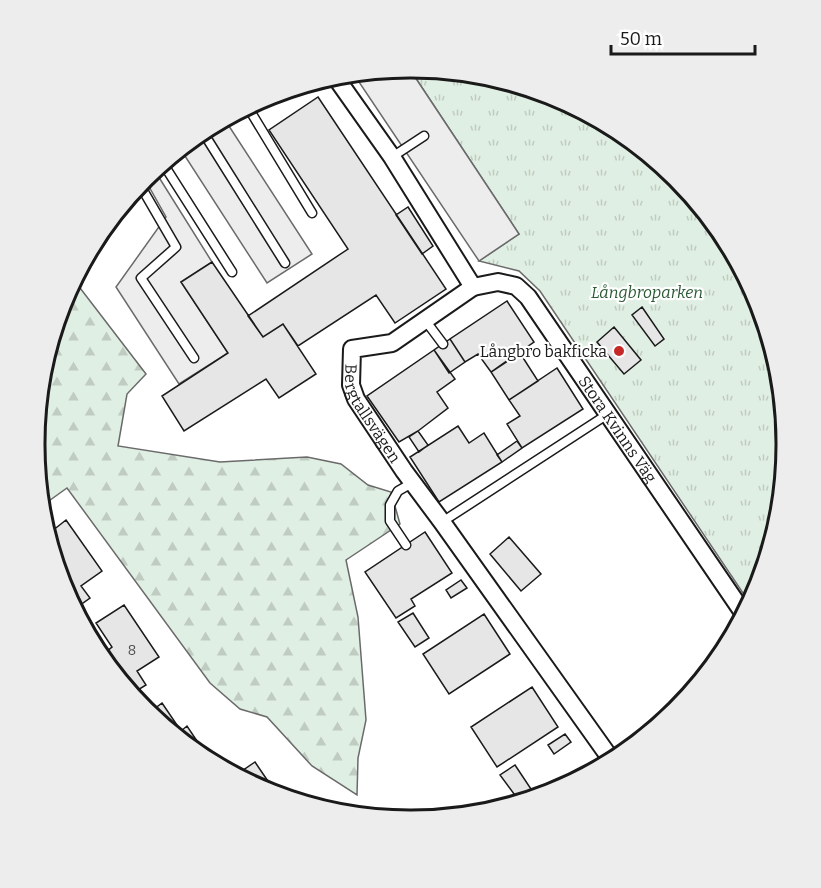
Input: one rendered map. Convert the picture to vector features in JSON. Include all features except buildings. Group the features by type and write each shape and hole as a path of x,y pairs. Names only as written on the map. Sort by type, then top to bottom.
{"street":[{"path":"342,86 392,157 473,287"},
{"name":"Stora Kvinns Väg","path":"473,287 498,282 516,286 528,297 738,605"},
{"name":"Bergtallsvägen","path":"473,287 392,344 352,349 351,385 356,399 412,483 606,753"}],"lane":[{"path":"252,114 312,213"},
{"path":"392,157 424,136"},
{"path":"208,140 285,263"},
{"path":"168,171 232,272"},
{"path":"145,194 176,248 141,278 194,357"},
{"path":"425,320 442,344"},
{"path":"442,522 608,414"},
{"path":"405,545 390,521 390,505 398,491 412,483"}],"green space":[{"name":"Långbroparken","path":"416,78 458,82 505,91 550,106 593,127 633,154 669,186 700,221 727,261 748,304 764,349 775,420 775,468 769,515 757,561 744,594 540,291 519,271 479,261 519,234"},
{"path":"80,288 146,374 127,394 118,446 220,462 307,457 341,464 368,485 391,492 400,524 346,560 358,617 366,720 358,758 357,795 312,766 267,717 240,709 210,683 67,488 49,501 46,468 46,420 57,349"}],"shaded area":[{"path":"416,78 519,234 479,261 359,83"},
{"path":"229,126 312,254 267,283 185,156"},
{"path":"160,179 212,262 181,282 228,353 179,384 116,287 166,217 150,188"}],"place":[{"name":"Långbro bakficka","path":"619,351"}]}
